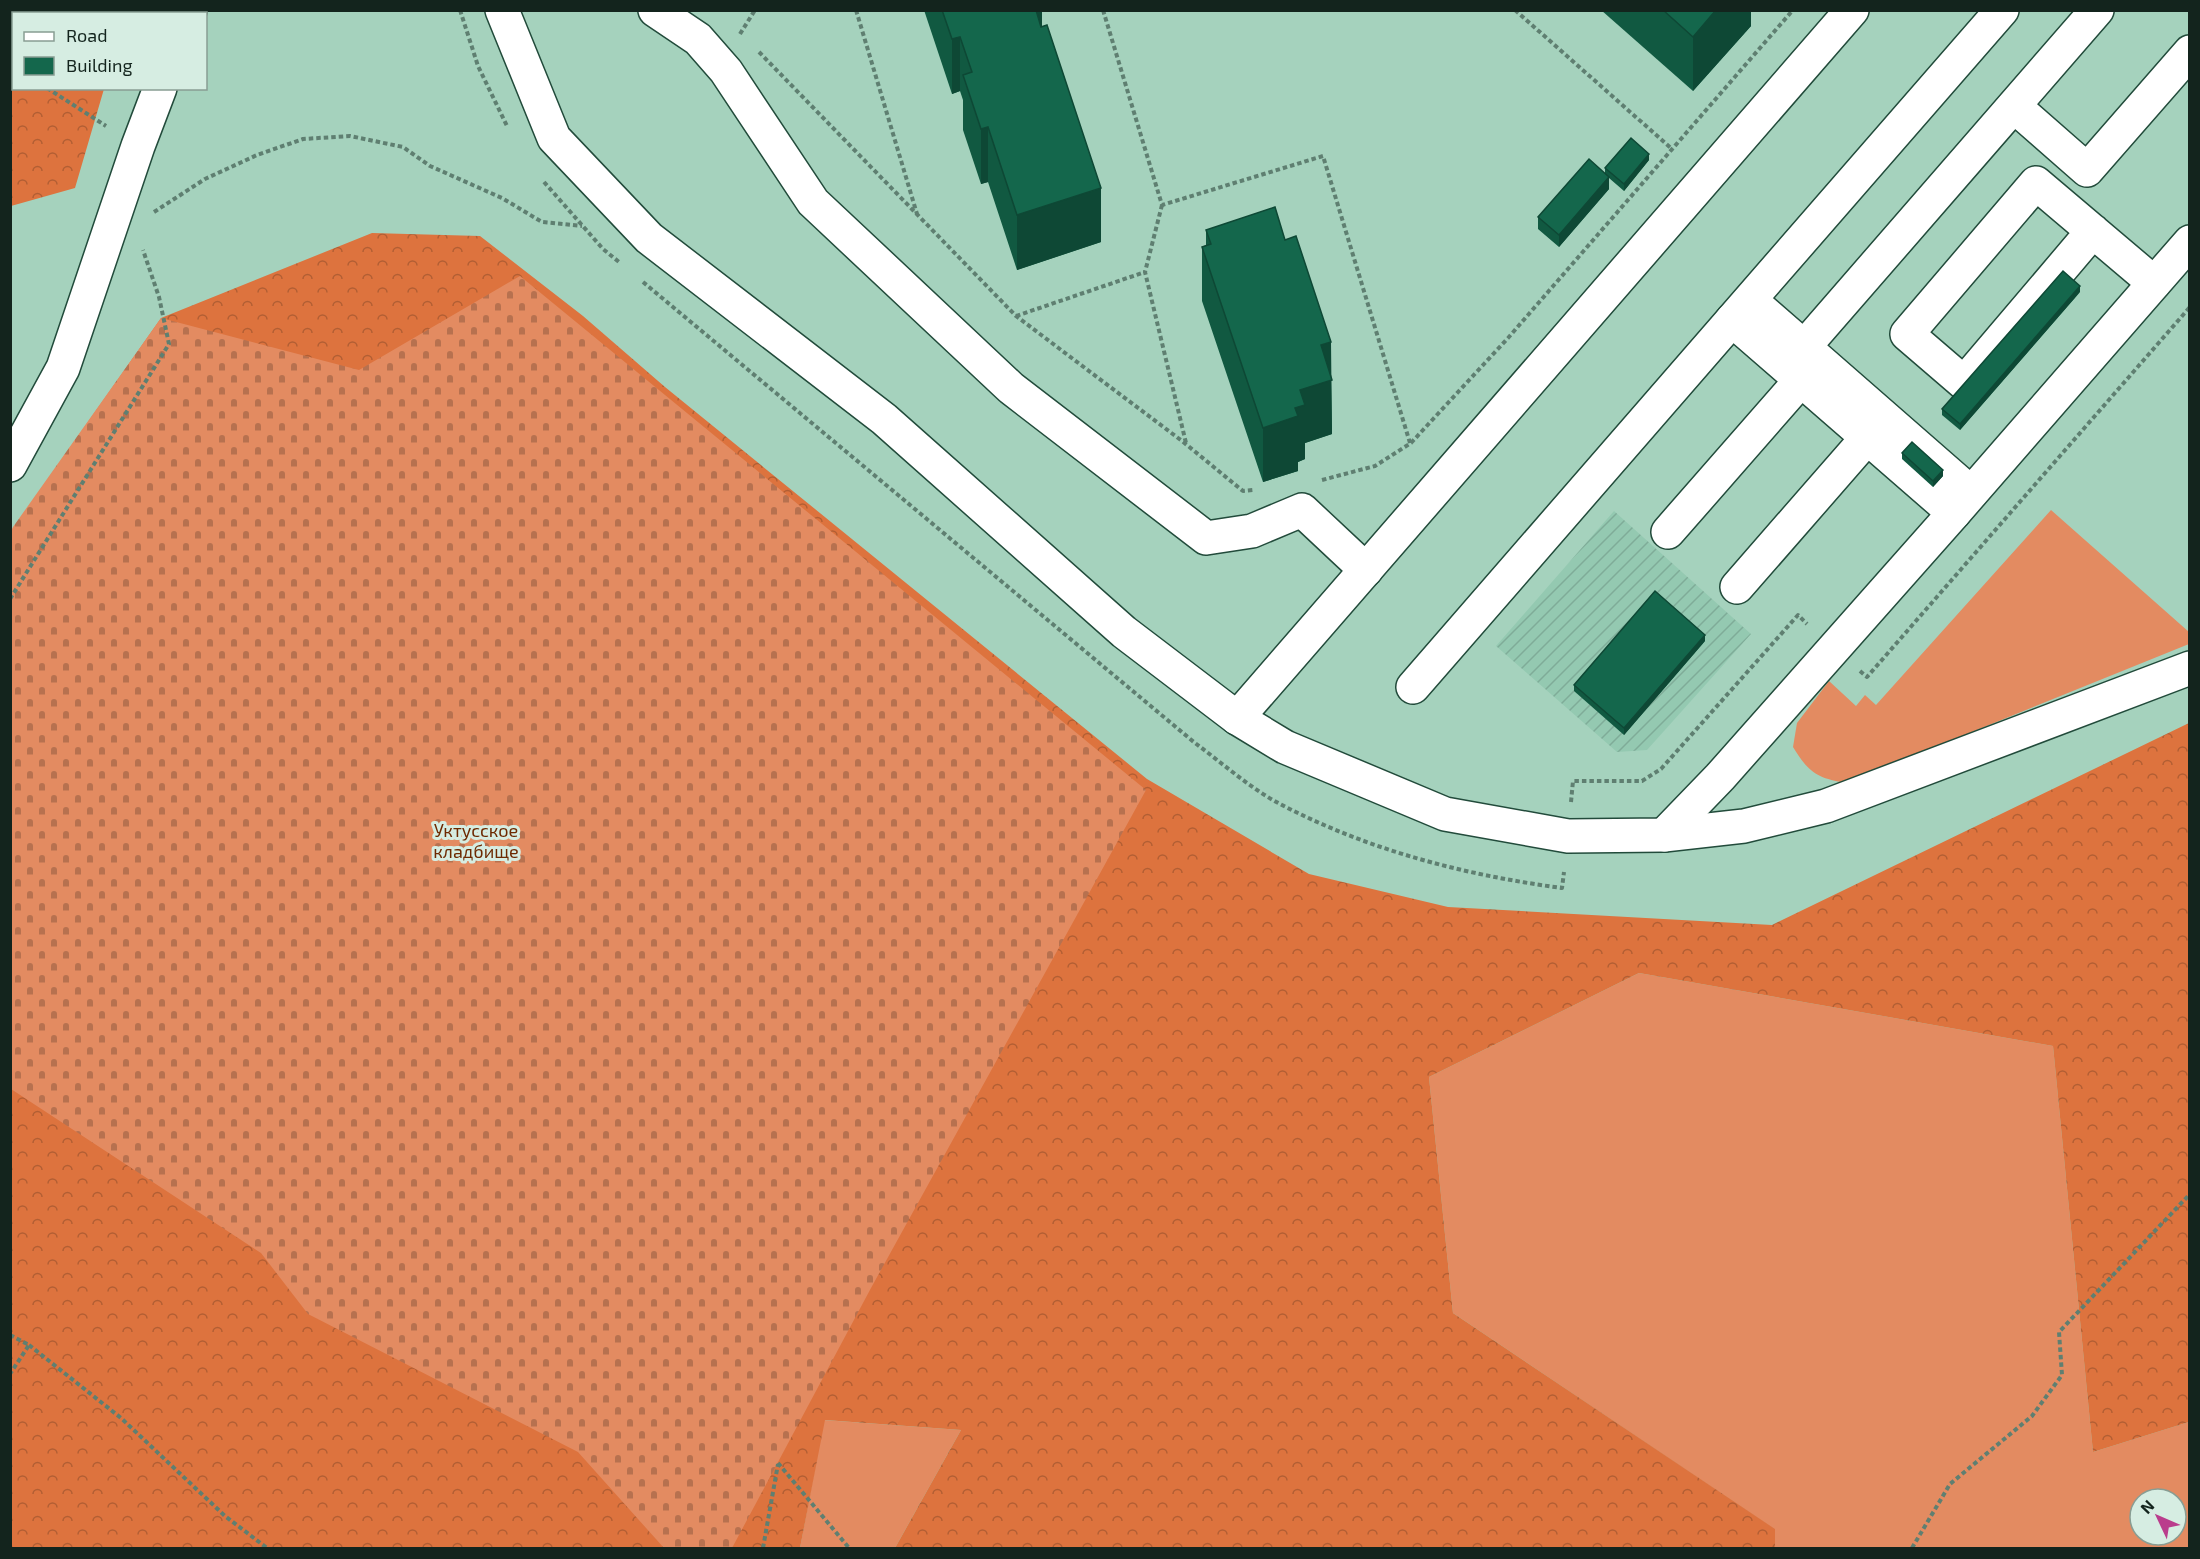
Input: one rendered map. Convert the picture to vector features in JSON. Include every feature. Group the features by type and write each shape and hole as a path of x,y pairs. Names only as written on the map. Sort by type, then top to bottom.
{"street":[{"path":"502,10 554,138 649,238 884,419 1124,632 1237,718 1286,747 1445,814 1568,836 1664,835 1744,826 1826,806 2190,668"},
{"path":"655,10 699,39 726,70 813,202 1011,388 1206,538 1252,531 1302,510 1366,570"},
{"path":"1237,718 1852,10"},
{"path":"1413,687 2002,10"},
{"path":"1804,347 2097,10"},
{"path":"2014,106 2087,170 2190,52"},
{"path":"10,465 63,368 159,90"},
{"path":"2093,231 1964,383 1907,334 2036,183 2093,231 2154,283"},
{"path":"1664,835 1720,777 2190,242"},
{"path":"1741,310 1804,347 1962,503"},
{"path":"1741,310 1801,380 1867,438 1962,503"},
{"path":"1668,532 1801,380"},
{"path":"1737,587 1867,438"}],"path":[{"path":"740,34 755,10"},
{"path":"856,10 918,214"},
{"path":"1103,10 1162,205 1145,272 1187,445"},
{"path":"1515,10 1672,149"},
{"path":"1315,482 1375,465 1410,443 1508,338 1792,10"},
{"path":"732,28 747,40"},
{"path":"754,46 1016,316 1187,445 1243,491 1262,490"},
{"path":"49,90 138,146"},
{"path":"152,222 154,211 205,179 257,155 303,139 350,136 403,147 430,166 502,198 542,222 582,226"},
{"path":"1162,205 1323,156 1410,443"},
{"path":"10,599 169,344 159,297 142,254 145,243"},
{"path":"1016,316 1145,272"},
{"path":"1560,799 1571,801"},
{"path":"1912,1548 1950,1484 2032,1416 2062,1375 2059,1332 2190,1194"},
{"path":"10,1335 29,1345 121,1418 225,1516 267,1548"},
{"path":"10,1374 29,1345"},
{"path":"763,1548 778,1463 849,1548"}],"shaded area":[{"path":"1614,511 1751,634 1647,750 1617,752 1496,646"}],"green space":[{"path":"11,10 127,11 12,12 12,90 104,90 75,188 11,206"},
{"path":"372,233 480,236 583,316 665,387 1147,779 1309,874 1448,907 1772,925 2189,723 2189,1422 2093,1452 2053,1046 1639,973 1429,1077 1453,1313 1775,1529 1775,1548 895,1548 961,1430 825,1420 800,1548 11,1548 10,533 161,318"},
{"name":"Уктусское кладбище","path":"520,276 1146,790 871,1288 732,1548 664,1548 578,1452 308,1314 261,1253 11,1089 10,533 13,527 161,318 359,370"},
{"path":"2051,510 2189,632 2189,644 1846,783 1828,779 1809,768 1793,747 1797,723 1829,681 1856,706 1865,695 1876,705"},
{"path":"1639,973 2053,1046 2093,1452 2189,1422 2189,1548 1775,1548 1774,1529 1453,1313 1429,1077"},
{"path":"824,1420 961,1430 895,1548 800,1548"}],"building":[{"path":"942,10 1036,10 1041,27 1047,25 1101,188 1017,215 988,127 981,129 963,75 972,72 960,37 952,39"},
{"path":"1663,10 1716,10 1693,37"},
{"path":"1631,138 1649,154 1624,184 1605,168"},
{"path":"1589,159 1609,177 1559,235 1538,217"},
{"path":"1275,207 1285,240 1296,236 1331,342 1321,345 1332,380 1300,390 1305,405 1295,408 1298,416 1263,428 1202,247 1211,244 1206,230"},
{"path":"2063,271 2080,286 1960,424 1942,409"},
{"path":"1912,442 1943,470 1933,481 1902,453"},
{"path":"1655,591 1705,635 1624,728 1574,685"}]}
